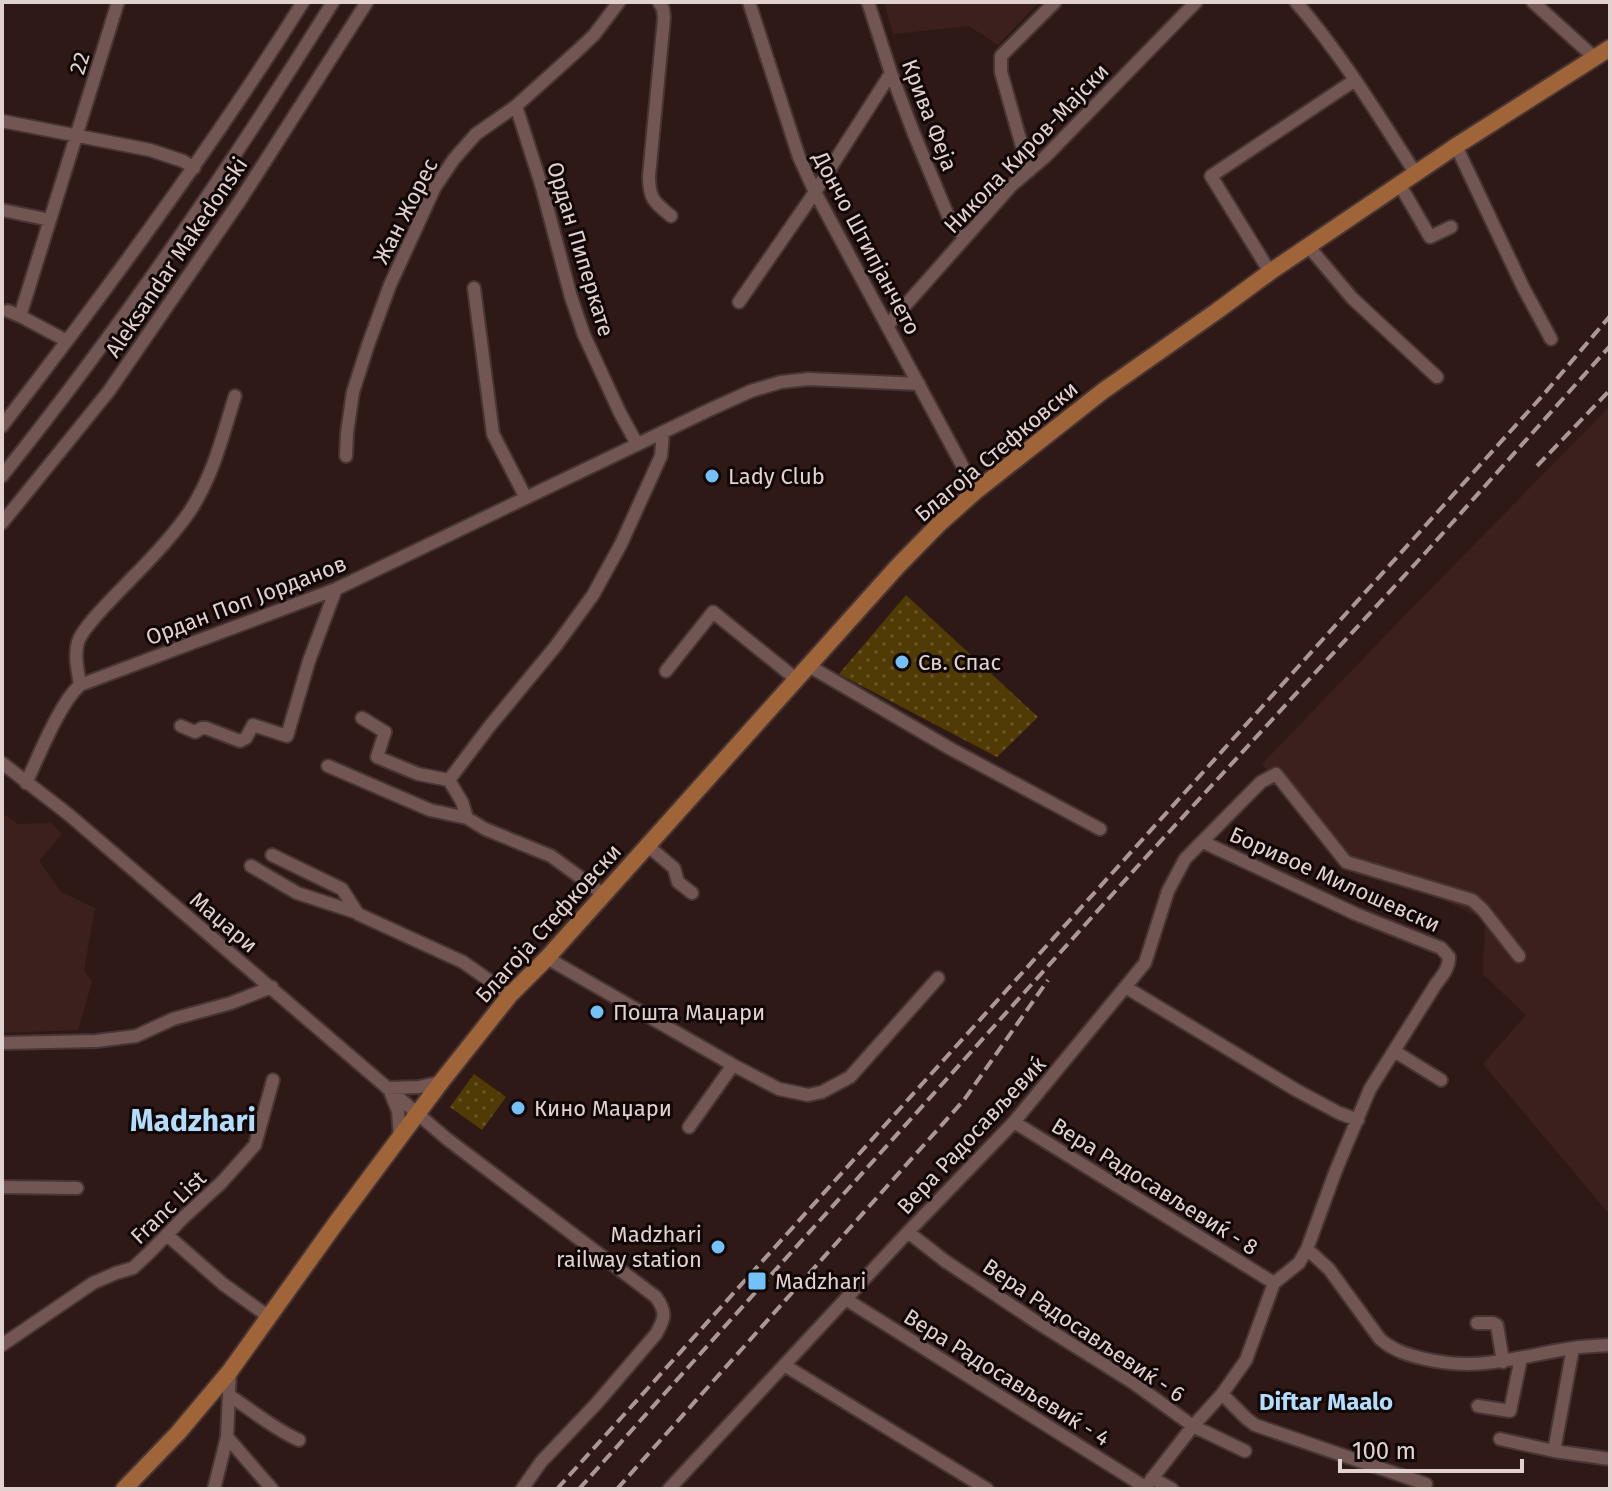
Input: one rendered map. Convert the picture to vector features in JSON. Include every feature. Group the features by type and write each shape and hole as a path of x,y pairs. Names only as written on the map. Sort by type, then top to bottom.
{"main road":[{"name":"Благоја Стефковски","path":"124,1489 178,1433 230,1371 441,1082 510,995 547,958 916,547 976,491 1090,400 1270,272 1456,146 1610,48"}],"street":[{"name":"22","path":"67,341 14,314 50,220 118,2"},
{"path":"2,426 194,168 303,2"},
{"name":"Aleksandar Makedonski","path":"2,476 161,265 258,123 333,2"},
{"name":"Aleksandar Makedonski","path":"2,523 109,391 247,189 367,2"},
{"name":"Жан Жорес","path":"346,456 353,392 368,345 390,285 435,187 476,134 516,106 594,35 619,2"},
{"path":"659,2 664,18 649,193 656,204 671,216"},
{"name":"Дончо Штипјанчето","path":"749,2 799,157 815,192 976,491"},
{"name":"Крива Феја","path":"868,2 891,73 949,218 965,238"},
{"path":"1029,171 1001,72 1001,56 1055,2"},
{"name":"Никола Киров-Мајски","path":"887,326 1011,186 1045,157 1196,2"},
{"path":"1296,2 1355,80 1416,174"},
{"path":"1533,2 1595,58"},
{"path":"739,302 815,192 891,73"},
{"path":"1270,272 1211,176 1355,80"},
{"name":"Ордан Пиперкате","path":"516,106 584,335 637,444"},
{"path":"2,121 150,150 194,168"},
{"path":"1456,146 1551,339"},
{"path":"1400,185 1430,237 1451,227"},
{"path":"2,210 50,220"},
{"path":"1309,247 1352,298 1437,377"},
{"path":"474,288 493,434 526,498"},
{"name":"Ордан Поп Јорданов","path":"80,685 336,589 751,391 781,382 809,379 919,384"},
{"path":"26,783 71,693 80,685 76,653 78,639 190,511 217,455 235,396"},
{"path":"449,780 593,595 621,544 661,456 663,433"},
{"path":"181,726 195,732 206,728 240,741 246,738 253,725 287,736 309,661 336,589"},
{"path":"666,671 713,612 796,679"},
{"path":"809,666 951,749 1100,829"},
{"path":"362,718 385,732 377,757 418,774 449,780 467,818"},
{"name":"Маџари","path":"2,763 68,814 418,1113"},
{"path":"328,766 430,810 467,818 485,829 551,856 603,894"},
{"name":"Вера Радосављевиќ","path":"669,1489 1014,1122 1127,988 1145,963 1168,891 1185,859 1261,782 1276,774 1346,862 1472,900 1519,956"},
{"name":"Боривое Милошевски","path":"1147,1485 1246,1360 1274,1283 1299,1263 1307,1249 1370,1089 1447,971 1449,957 1445,951 1356,914 1203,842"},
{"path":"648,846 674,868 678,882 692,893"},
{"path":"272,855 342,889 358,913"},
{"path":"251,866 297,893 358,913 463,962 510,995"},
{"path":"547,958 733,1065 779,1089 808,1095 822,1092 850,1077 938,978"},
{"path":"2,1043 96,1041 136,1036 173,1019 231,1003 272,987"},
{"path":"1127,988 1296,1090 1358,1120"},
{"path":"1394,1051 1441,1080"},
{"path":"689,1127 733,1065"},
{"name":"Franc List","path":"2,1345 93,1283 133,1268 221,1183 255,1145 273,1080"},
{"path":"400,1139 397,1106 387,1088 411,1088 441,1082"},
{"path":"418,1113 447,1139 656,1297 663,1307 663,1321 656,1334 541,1462 522,1489"},
{"name":"Вера Радосављевиќ - 8","path":"1014,1122 1274,1283"},
{"path":"2,1187 77,1188"},
{"name":"Вера Радосављевиќ - 6","path":"908,1232 945,1261 1132,1382 1193,1426 1245,1451"},
{"path":"167,1235 223,1284 269,1317"},
{"path":"1307,1249 1329,1269 1380,1339 1405,1354 1455,1364 1483,1365 1573,1348 1610,1345"},
{"name":"Вера Радосављевиќ - 4","path":"847,1300 1147,1485 1172,1489"},
{"path":"1477,1323 1497,1325 1503,1362"},
{"path":"1554,1451 1573,1348"},
{"path":"1478,1406 1510,1411 1521,1358"},
{"path":"784,1365 987,1489"},
{"path":"214,1489 227,1437 230,1371"},
{"path":"1222,1394 1255,1425 1426,1484"},
{"path":"230,1396 276,1430 299,1440"},
{"path":"227,1437 272,1489"},
{"path":"1500,1439 1610,1459"}],"shaded area":[{"path":"884,2 1039,2 998,45 969,26 893,34"},
{"path":"1610,406 1610,1215 1483,1064 1526,1015 1483,974 1485,920 1332,846 1262,764"},
{"path":"906,595 1038,717 997,757 839,674"},
{"path":"2,813 18,824 51,823 62,834 39,861 61,892 95,908 84,970 92,982 78,1030 2,1033"},
{"path":"474,1074 506,1097 482,1130 450,1107"}],"railway":[{"path":"557,1489 1544,394 1610,316"},
{"path":"579,1489 1610,346"},
{"path":"1537,466 1610,390"},
{"path":"617,1489 964,1100 1048,980"}],"place":[{"name":"Lady Club","path":"712,476"},
{"name":"Св. Спас","path":"902,662"},
{"name":"Пошта Маџари","path":"597,1012"},
{"name":"Кино Маџари","path":"518,1108"},
{"name":"Madzhari railway station","path":"718,1247"},
{"name":"Madzhari","path":"757,1281"}],"district":[{"name":"Madzhari","path":"193,1121"},
{"name":"Diftar Maalo","path":"1326,1402"}]}
